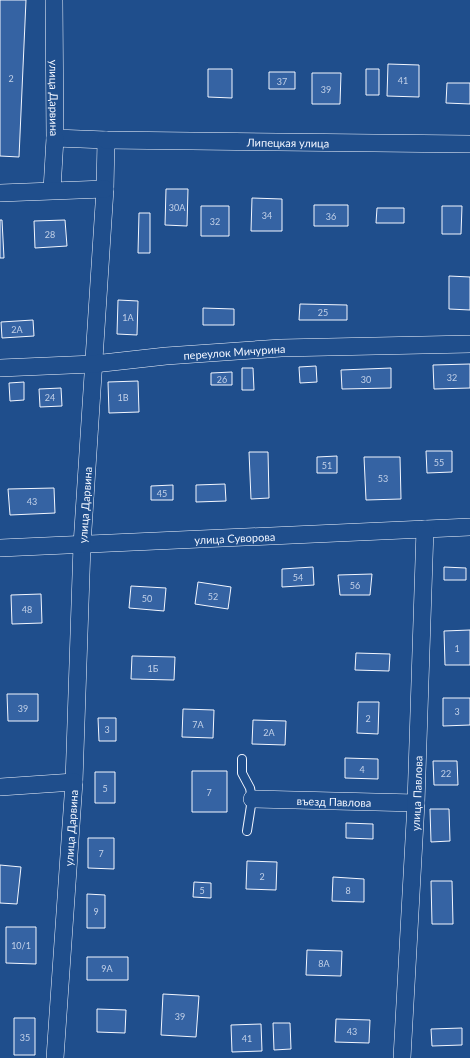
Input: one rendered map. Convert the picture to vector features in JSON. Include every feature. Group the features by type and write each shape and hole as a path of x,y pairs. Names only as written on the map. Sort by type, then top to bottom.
{"street":[{"name":"улица Дарвина","path":"54,0 55,138 106,140 105,189 82,545 74,782 55,1058"},
{"path":"52,190 55,138"},
{"name":"Липецкая улица","path":"106,140 470,144"},
{"path":"0,193 105,189"},
{"name":"переулок Мичурина","path":"0,368 94,364 166,356 281,348 470,344"},
{"name":"улица Суворова","path":"0,548 470,528"},
{"name":"улица Павлова","path":"402,1058 416,803 425,529"},
{"path":"0,787 74,782"},
{"name":"въезд Павлова","path":"252,799 416,803"}],"lane":[{"path":"242,759 242,773 250,788 252,799 247,831"}],"building":[{"path":"0,0 26,0 19,157 0,156"},
{"path":"388,64 419,65 419,97 387,96"},
{"path":"208,69 232,69 232,98 208,97"},
{"path":"366,69 379,69 379,95 366,95"},
{"path":"269,72 295,72 295,89 269,89"},
{"path":"312,73 341,73 340,104 312,104"},
{"path":"447,83 470,83 470,104 446,103"},
{"path":"166,189 188,189 187,226 165,225"},
{"path":"252,198 282,199 282,231 251,231"},
{"path":"314,205 348,205 348,226 314,226"},
{"path":"201,206 229,206 229,236 201,236"},
{"path":"442,206 462,206 461,234 442,234"},
{"path":"377,208 404,208 404,223 376,223"},
{"path":"139,213 150,213 150,253 138,253"},
{"path":"0,220 2,220 4,258 0,258"},
{"path":"65,220 67,246 35,248 34,221"},
{"path":"449,276 470,277 470,310 449,309"},
{"path":"118,300 138,301 137,335 117,334"},
{"path":"300,304 347,305 347,320 299,320"},
{"path":"203,308 234,309 234,325 203,325"},
{"path":"33,320 34,336 2,338 1,322"},
{"path":"470,364 470,388 434,389 433,365"},
{"path":"316,366 317,382 300,383 299,367"},
{"path":"242,368 253,368 254,390 242,390"},
{"path":"391,368 391,388 342,389 341,370"},
{"path":"232,372 232,385 211,385 211,373"},
{"path":"138,381 139,412 109,413 108,382"},
{"path":"24,382 24,400 10,401 9,383"},
{"path":"61,388 62,406 40,407 39,389"},
{"path":"426,451 452,451 452,472 427,473"},
{"path":"249,452 268,452 269,498 251,499"},
{"path":"337,456 337,473 317,473 317,457"},
{"path":"364,457 400,457 401,499 366,500"},
{"path":"225,484 226,501 196,502 196,485"},
{"path":"173,485 173,500 151,500 151,486"},
{"path":"54,488 55,513 10,515 8,489"},
{"path":"313,567 314,585 282,587 282,569"},
{"path":"444,567 466,568 466,580 444,580"},
{"path":"372,574 370,595 340,595 338,575"},
{"path":"198,582 231,587 228,609 195,604"},
{"path":"131,586 166,588 164,611 129,608"},
{"path":"41,594 42,623 12,624 11,595"},
{"path":"470,630 470,665 445,665 444,631"},
{"path":"356,653 390,654 389,671 355,670"},
{"path":"132,656 175,657 174,680 131,679"},
{"path":"7,694 38,694 38,721 8,721"},
{"path":"443,698 470,698 470,725 443,726"},
{"path":"358,702 379,702 378,734 357,733"},
{"path":"183,709 214,710 213,738 182,737"},
{"path":"98,718 116,718 116,741 99,741"},
{"path":"253,720 286,721 285,745 252,744"},
{"path":"345,758 378,759 378,779 345,778"},
{"path":"433,761 457,761 458,785 434,785"},
{"path":"192,771 227,771 227,812 192,812"},
{"path":"95,772 115,772 115,803 95,803"},
{"path":"430,809 449,809 450,841 431,842"},
{"path":"346,823 373,824 373,839 346,838"},
{"path":"88,838 114,838 114,869 88,868"},
{"path":"247,861 277,862 276,890 246,889"},
{"path":"0,865 21,867 17,904 0,903"},
{"path":"333,877 364,879 364,902 332,901"},
{"path":"431,881 452,881 453,924 432,924"},
{"path":"194,882 211,883 211,898 193,897"},
{"path":"87,894 105,895 105,928 87,928"},
{"path":"6,927 36,927 36,964 6,963"},
{"path":"307,950 342,951 341,976 306,975"},
{"path":"87,957 128,957 128,980 87,980"},
{"path":"163,994 199,996 196,1037 161,1035"},
{"path":"97,1009 126,1010 125,1033 97,1032"},
{"path":"14,1018 35,1018 35,1055 14,1055"},
{"path":"336,1019 370,1020 369,1043 335,1042"},
{"path":"273,1023 290,1023 291,1049 274,1050"},
{"path":"261,1024 262,1051 232,1052 231,1025"},
{"path":"462,1028 462,1045 432,1046 431,1029"}]}
